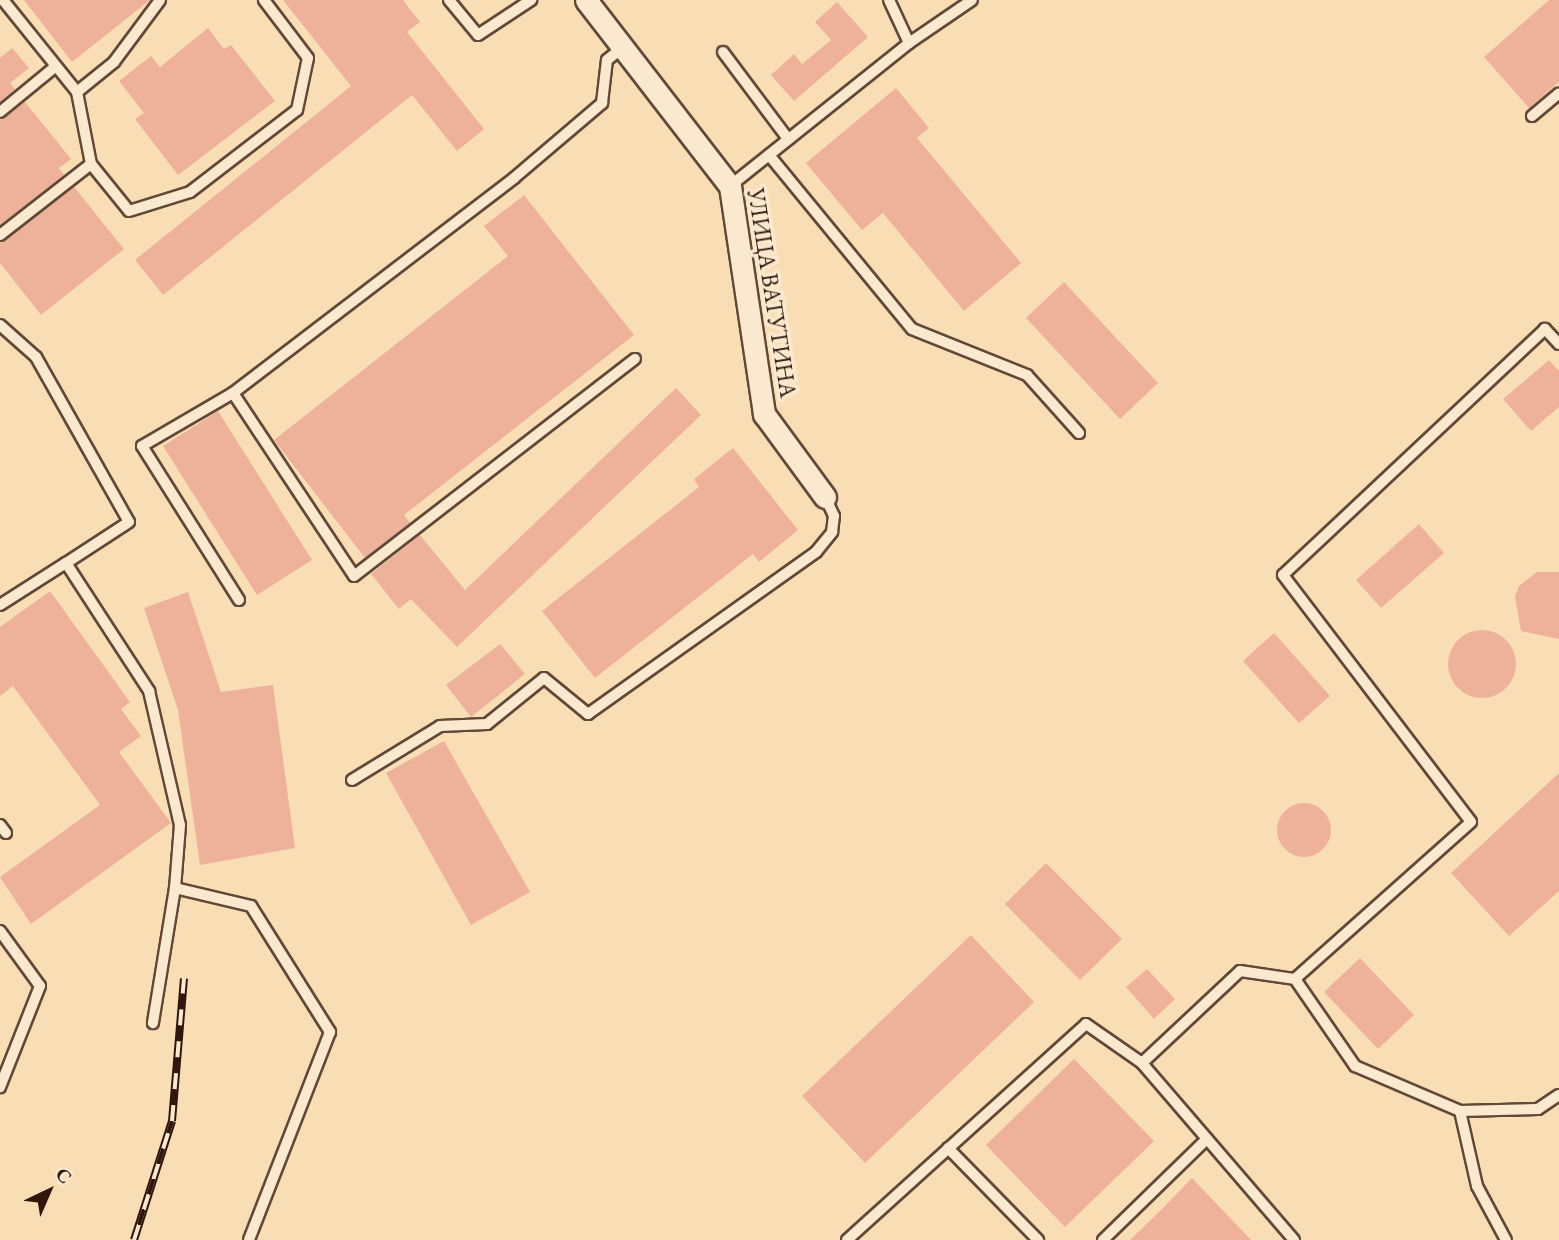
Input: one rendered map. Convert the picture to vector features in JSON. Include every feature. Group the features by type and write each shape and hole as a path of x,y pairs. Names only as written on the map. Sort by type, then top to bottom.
{"street":[{"name":"УЛИЦА ВАТУТИНА","path":"586,0 730,186 764,414 825,498"}],"lane":[{"path":"3,0 77,92 91,164 129,211 190,192 297,110 308,58 264,0"},
{"path":"77,92 114,62 160,0"},
{"path":"449,0 478,35 531,0"},
{"path":"888,0 909,43"},
{"path":"730,186 909,43 972,0"},
{"path":"239,600 142,446 233,394 514,178 602,103 607,60 623,47"},
{"path":"723,52 788,139"},
{"path":"0,111 56,66"},
{"path":"1532,117 1559,93"},
{"path":"769,155 912,329 1027,375 1079,433"},
{"path":"0,234 91,164"},
{"path":"0,325 36,357 129,522 0,605"},
{"path":"1295,979 1471,822 1283,575 1545,329 1559,344"},
{"path":"233,394 354,576 635,359"},
{"path":"352,780 440,726 487,724 544,678 588,714 816,552 832,533 834,516 825,498"},
{"path":"66,563 149,691 180,825 175,888 153,1023"},
{"path":"175,888 251,906 330,1032 249,1240"},
{"path":"0,932 40,986 0,1087"},
{"path":"1142,1063 1240,971 1295,979 1355,1066 1460,1111 1538,1109 1559,1095"},
{"path":"846,1240 1086,1024 1142,1063 1293,1240"},
{"path":"1460,1111 1477,1186 1506,1240"},
{"path":"1103,1240 1207,1139"},
{"path":"948,1148 1038,1240"}],"building":[{"path":"24,0 150,0 72,62"},
{"path":"283,0 403,0 420,22 407,32 484,129 457,151 412,95 163,295 135,260 351,86"},
{"path":"1549,0 1559,0 1559,82 1529,108 1484,57"},
{"path":"837,2 868,37 794,101 771,75 794,54 802,64 831,40 815,22"},
{"path":"208,28 224,49 231,45 275,101 178,175 135,119 144,113 119,81 151,56 160,67"},
{"path":"12,48 29,68 10,83 15,89 0,102 0,58"},
{"path":"896,88 929,128 917,138 1021,263 964,311 883,213 862,230 806,163"},
{"path":"25,102 71,159 59,168 64,175 0,225 0,120"},
{"path":"74,187 124,249 41,315 0,263 0,243"},
{"path":"524,195 634,335 404,515 410,523 365,558 274,440 508,256 484,226"},
{"path":"1064,282 1158,383 1120,419 1026,318"},
{"path":"1549,360 1559,371 1559,407 1531,431 1503,399"},
{"path":"676,388 701,415 457,647 411,599 399,609 371,574 420,535 465,590"},
{"path":"218,411 312,560 257,595 163,446"},
{"path":"733,448 798,530 759,562 753,554 595,678 542,611 699,487 694,479"},
{"path":"1419,524 1444,553 1381,608 1356,580"},
{"path":"1537,572 1559,572 1559,639 1521,631 1515,597 1519,586"},
{"path":"50,591 130,702 121,709 141,736 119,752 171,823 31,924 0,877 100,805 13,686 0,696 0,627"},
{"path":"188,592 221,692 273,685 295,848 200,865 178,710 144,608"},
{"path":"1489,630 1510,645 1516,657 1514,677 1506,688 1489,698 1475,698 1458,688 1450,677 1448,657 1458,640 1469,632"},
{"path":"1274,633 1330,696 1299,723 1243,661"},
{"path":"500,644 525,674 471,717 446,685"},
{"path":"444,741 530,892 471,925 386,773"},
{"path":"1559,773 1559,891 1509,936 1451,873"},
{"path":"1304,803 1323,811 1331,830 1323,849 1304,857 1285,849 1277,830 1285,811"},
{"path":"1046,863 1122,939 1080,980 1005,904"},
{"path":"971,935 1034,1002 865,1163 802,1096"},
{"path":"1360,958 1414,1015 1378,1049 1324,992"},
{"path":"1147,969 1175,999 1154,1019 1126,987"},
{"path":"1074,1059 1154,1141 1065,1227 986,1145"},
{"path":"1192,1178 1251,1240 1130,1240 1160,1211"}],"railway":[{"path":"134,1240 172,1121 184,979"}]}
